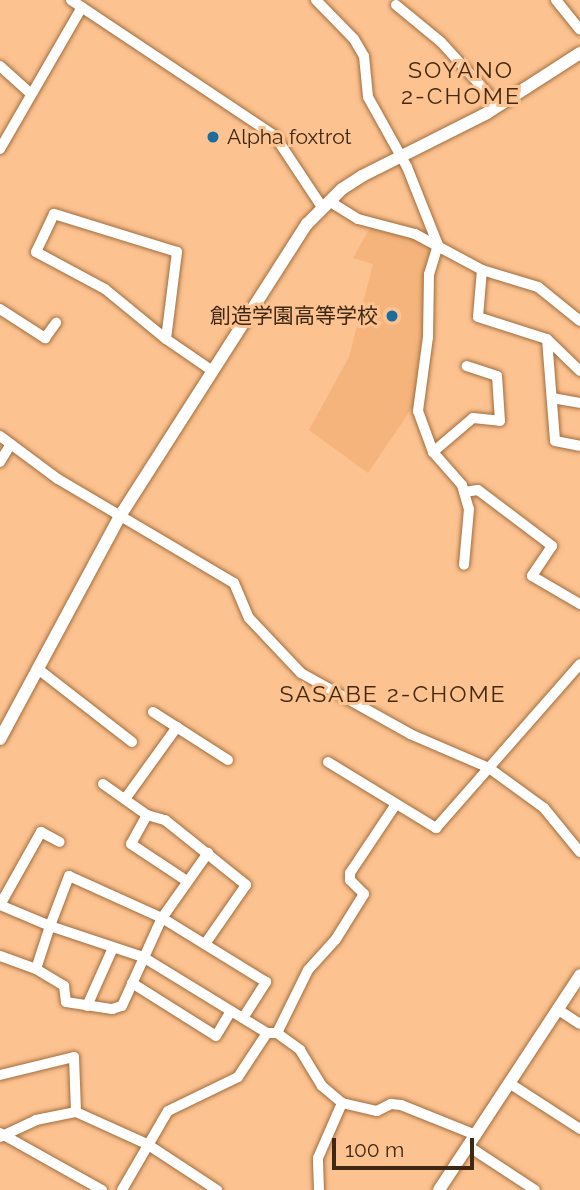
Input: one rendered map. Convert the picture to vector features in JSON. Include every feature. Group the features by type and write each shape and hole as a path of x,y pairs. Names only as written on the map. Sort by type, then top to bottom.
{"street":[{"path":"71,0 275,136 326,204 358,219 415,234 482,270 538,287 580,321"},
{"path":"316,0 354,38 364,56 368,97 401,156 438,245 429,274 428,337 418,411 433,452 464,492 469,509 464,565"},
{"path":"556,0 580,30"},
{"path":"396,5 441,42 499,106"},
{"path":"0,149 82,7"},
{"path":"0,739 120,516 211,370 326,204 401,156 499,106 578,56"},
{"path":"2,72 30,93"},
{"path":"166,339 177,253 54,214 36,252 105,289 166,339 211,370"},
{"path":"482,270 478,317 547,339 580,371"},
{"path":"0,309 45,338 56,323"},
{"path":"547,339 555,441 580,446"},
{"path":"433,452 473,418 500,421 496,376 467,366"},
{"path":"552,398 580,403"},
{"path":"0,436 58,479 234,583 249,618 301,673 410,734 489,768 544,808 580,852"},
{"path":"0,462 11,444"},
{"path":"464,492 478,490 552,546 532,576 580,604"},
{"path":"328,762 436,828 580,664"},
{"path":"38,669 132,742"},
{"path":"153,712 228,760"},
{"path":"125,799 177,727"},
{"path":"103,784 147,815 165,820 246,885 205,944"},
{"path":"122,1190 168,1111 238,1077 272,1033 308,970 336,939 364,894 350,880 350,873 396,804"},
{"path":"147,815 131,844 187,881"},
{"path":"61,842 41,832 0,905 50,926 143,957 300,1051 322,1086 342,1103 377,1111 391,1104 401,1105 472,1140 535,1190"},
{"path":"0,956 36,969 64,986 65,1002 87,1006 122,1006 162,918 208,853"},
{"path":"36,969 69,876 162,918 266,982 243,1018"},
{"path":"87,1006 113,948"},
{"path":"439,1190 580,975"},
{"path":"132,983 216,1036 231,1011"},
{"path":"557,1009 580,1024"},
{"path":"0,1075 74,1057 76,1112"},
{"path":"509,1083 580,1129"},
{"path":"319,1190 318,1158 342,1103"},
{"path":"1,1135 36,1120 76,1112 147,1144 217,1190"},
{"path":"1,1135 102,1190"}],"shaded area":[{"name":"創造学園高等学校","path":"370,228 417,240 432,249 414,405 368,473 309,430 349,357 373,264 353,258"}],"place":[{"name":"Alpha foxtrot","path":"213,137"},
{"name":"創造学園高等学校","path":"392,316"}],"district":[{"name":"SOYANO 2-CHOME","path":"461,83"},
{"name":"SASABE 2-CHOME","path":"393,694"}]}
